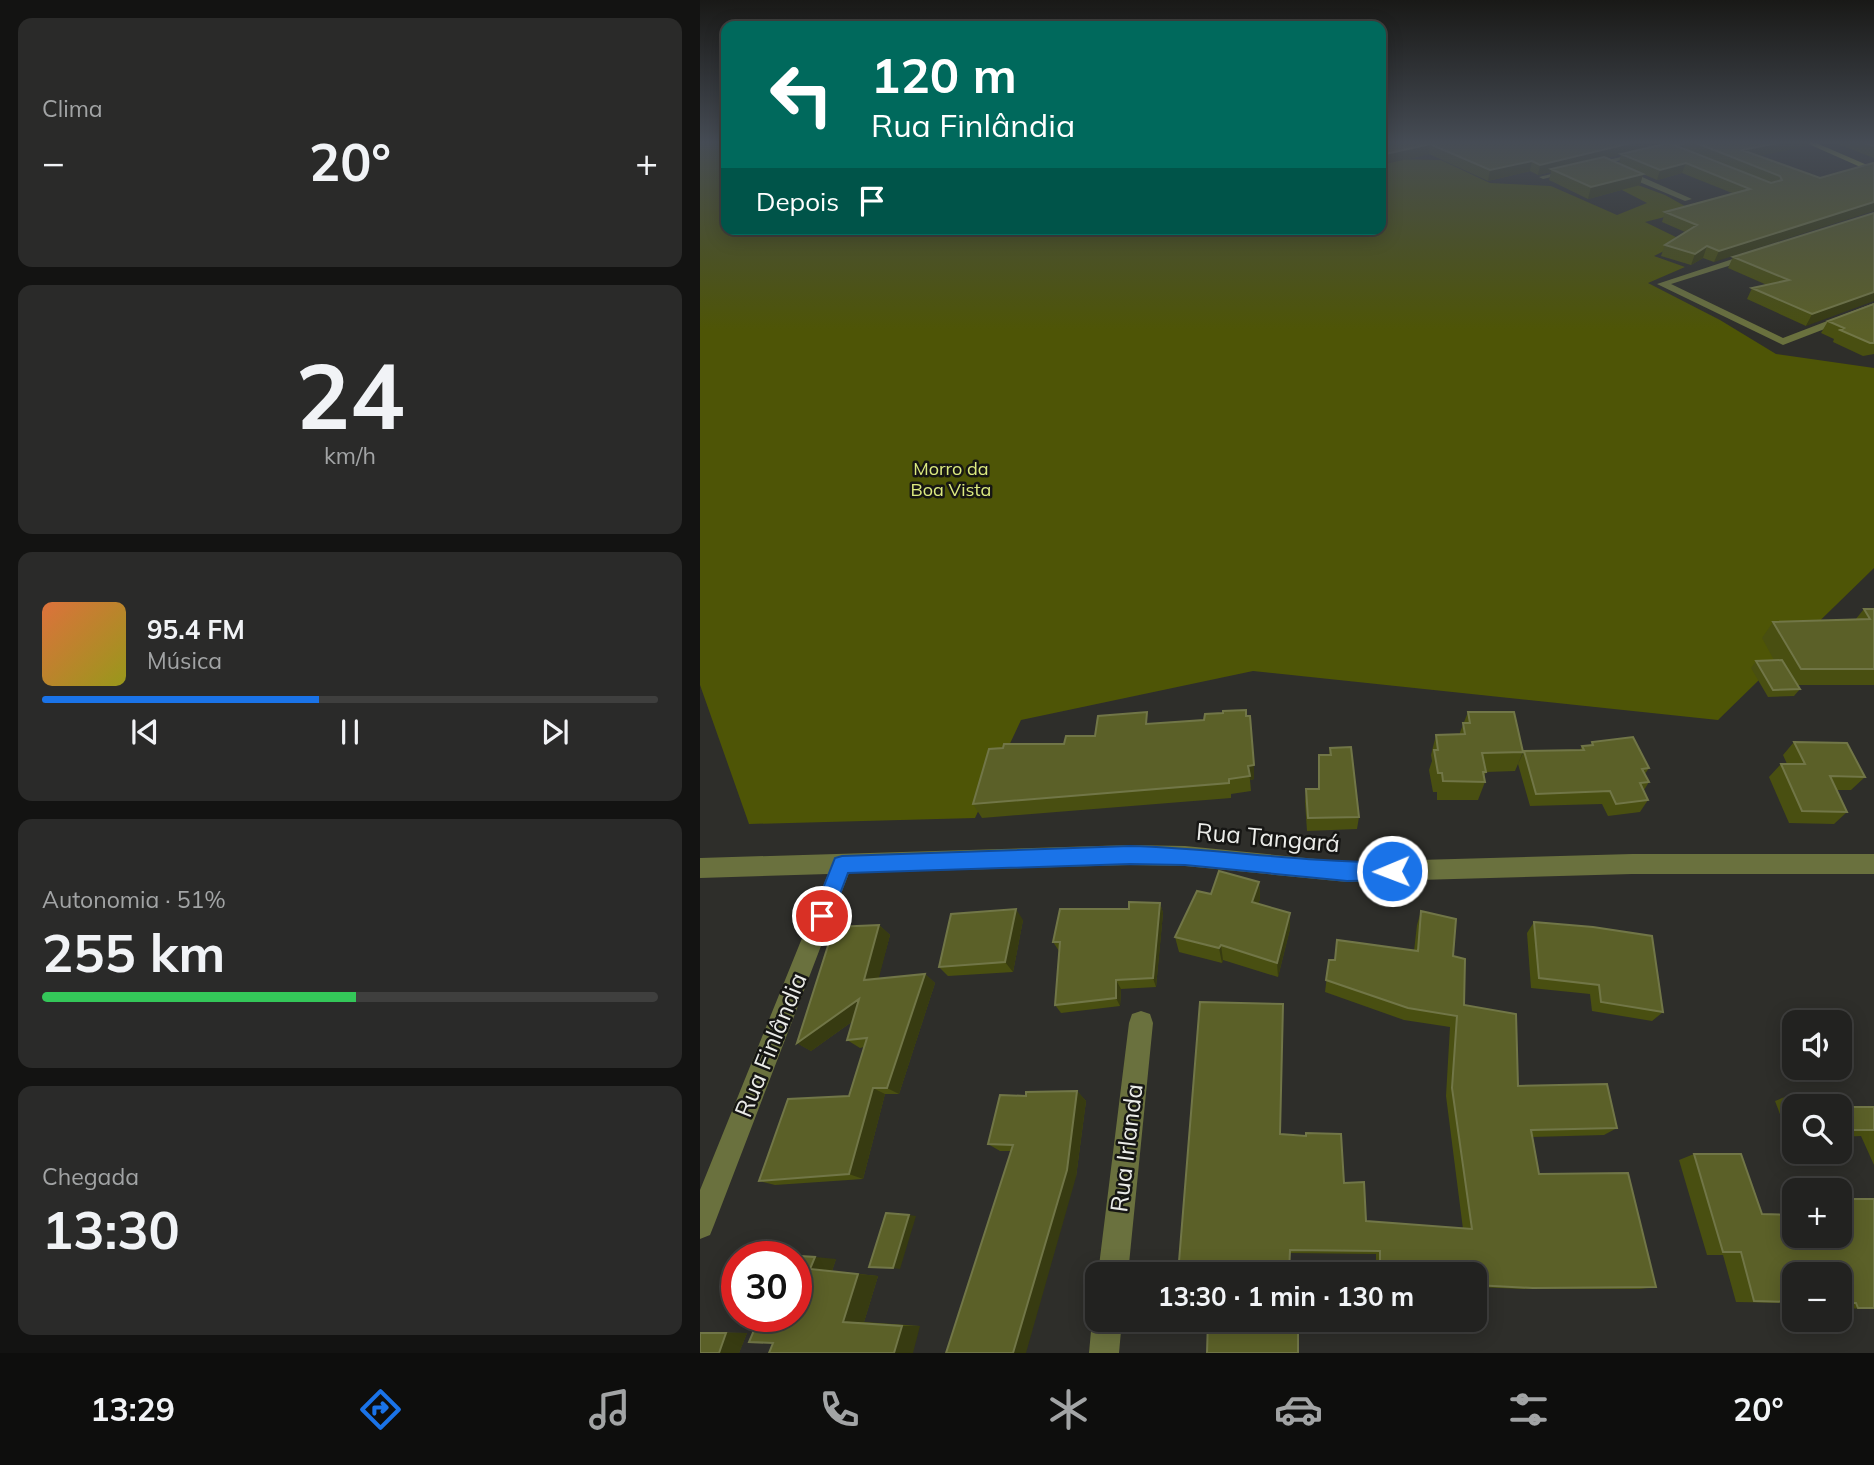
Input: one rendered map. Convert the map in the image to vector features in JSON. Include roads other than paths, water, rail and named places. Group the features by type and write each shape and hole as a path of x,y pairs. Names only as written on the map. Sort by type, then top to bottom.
{"street":[{"path":"1768,250 1662,284 1783,342 1874,306"},
{"name":"Rua Tangará","path":"700,867 1130,855 1185,856 1347,872 1632,864 1874,864"},
{"name":"Rua Finlândia","path":"700,1225 842,865"},
{"name":"Rua Irlanda","path":"1114,1262 1141,1023"},
{"path":"1104,1353 1106,1332"}],"park label":[{"name":"Morro da Boa Vista","path":"951,479"}]}
